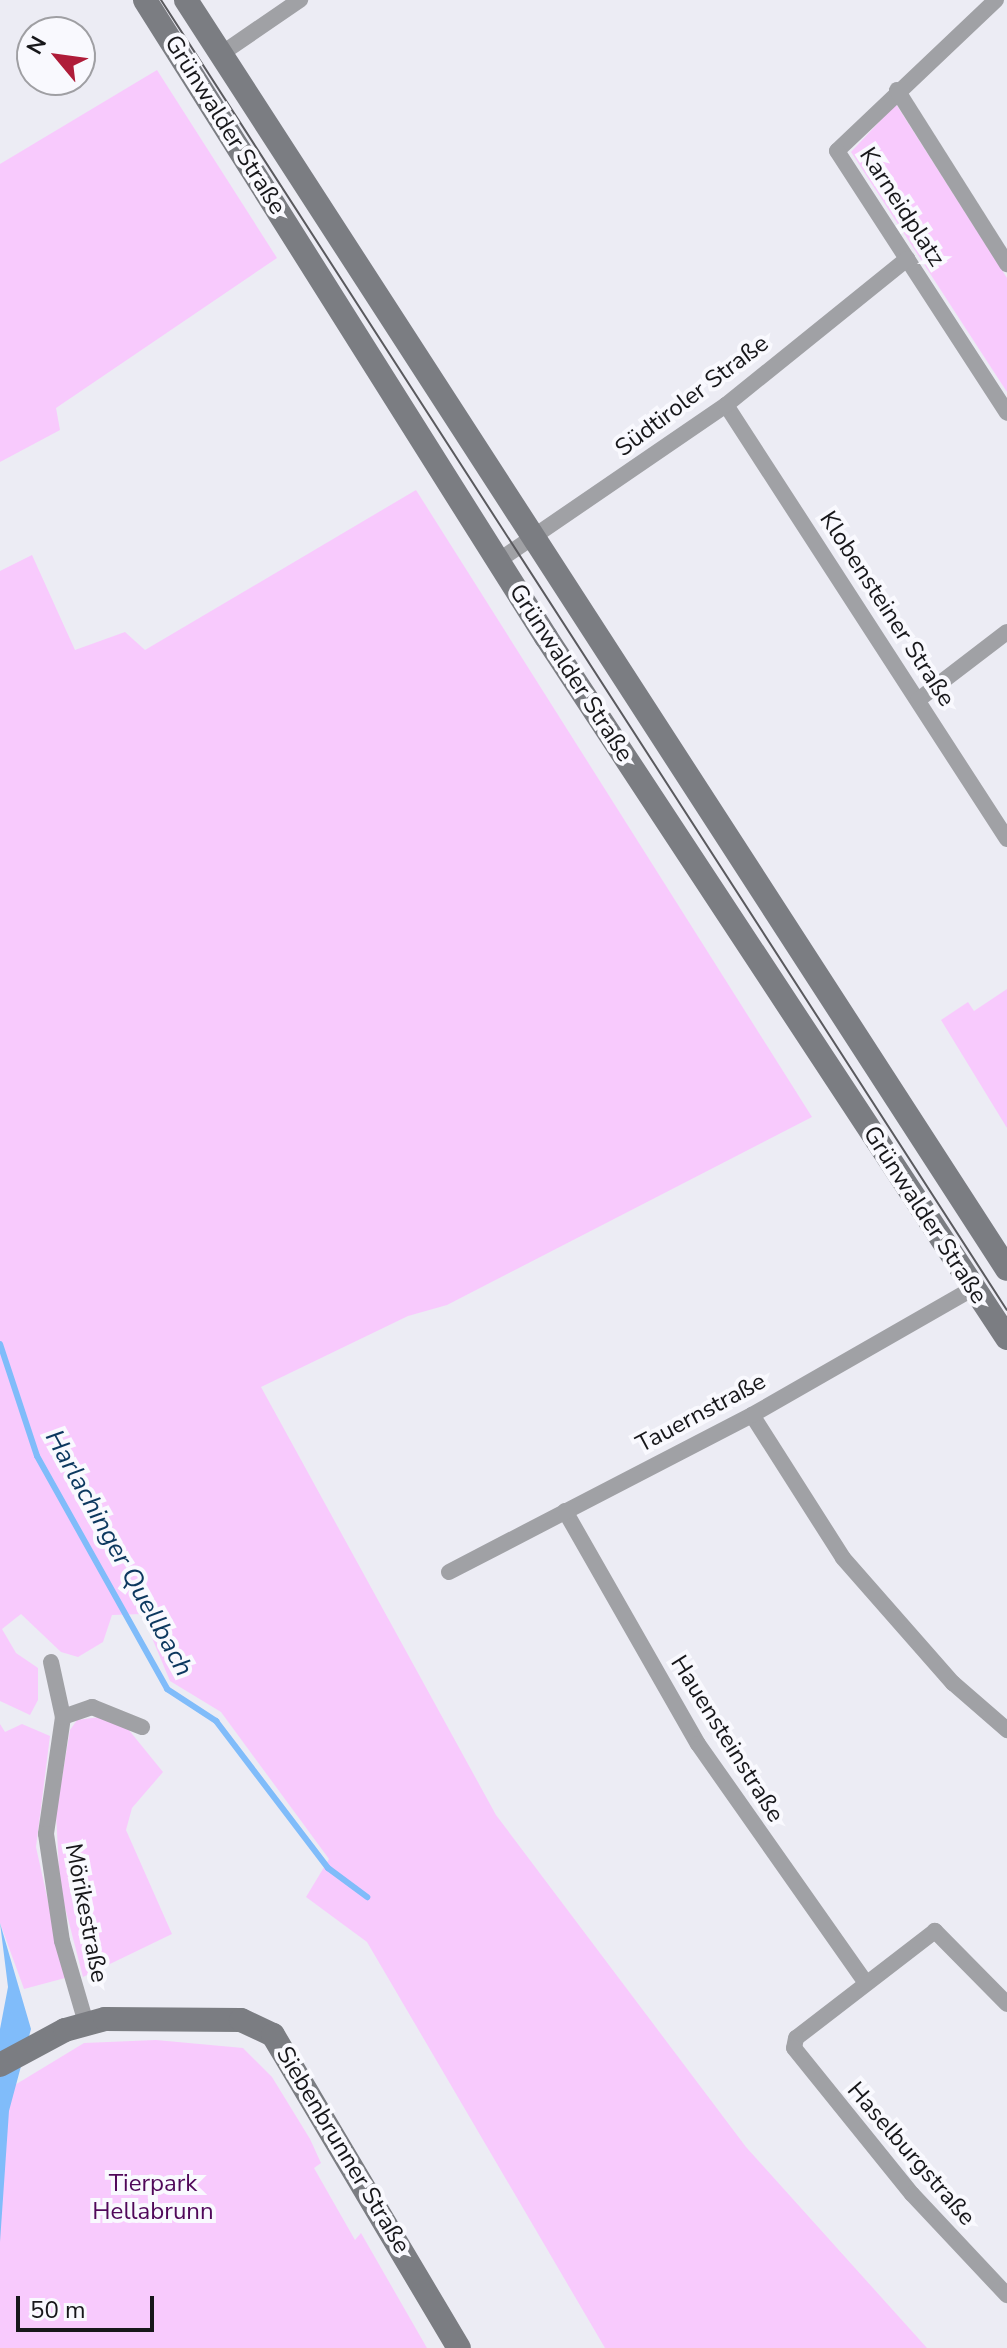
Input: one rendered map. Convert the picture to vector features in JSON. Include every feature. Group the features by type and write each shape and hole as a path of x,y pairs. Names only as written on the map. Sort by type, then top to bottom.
{"main road":[{"name":"Grünwalder Straße","path":"145,0 498,561 972,1289 1007,1338"},
{"name":"Grünwalder Straße","path":"186,0 1007,1269"},
{"name":"Siebenbrunner Straße","path":"0,2065 31,2047 86,2023 241,2020 273,2035 459,2348"}],"street":[{"path":"221,54 300,0"},
{"path":"996,0 897,90 1007,264"},
{"name":"Karneidplatz","path":"897,90 837,151 1007,413"},
{"name":"Südtiroler Straße","path":"498,561 726,405 907,259"},
{"name":"Klobensteiner Straße","path":"726,405 1007,839"},
{"path":"918,700 1007,632"},
{"name":"Tauernstraße","path":"449,1572 752,1415 972,1289"},
{"path":"752,1415 843,1558 953,1683 1007,1730"},
{"name":"Hauensteinstraße","path":"565,1511 698,1744 865,1982"},
{"name":"Mörikestraße","path":"51,1662 63,1717 46,1834 62,1941 86,2023"},
{"path":"63,1717 92,1707 142,1727"},
{"path":"865,1982 935,1931 1007,2004"},
{"name":"Haselburgstraße","path":"865,1982 796,2038 798,2061 1007,2295"}],"green space":[{"path":"157,70 277,258 56,408 60,430 0,462 0,164"},
{"path":"896,104 1007,278 1007,392 851,152"},
{"path":"416,490 812,1117 447,1305 408,1316 261,1387 496,1815 746,2147 927,2348 605,2348 367,1942 306,1897 329,1859 221,1712 170,1681 142,1614 112,1615 103,1642 78,1657 61,1652 21,1614 2,1629 16,1653 38,1668 38,1700 30,1715 0,1701 0,571 32,555 75,650 125,632 145,650"},
{"path":"1007,989 1007,1128 941,1020 968,1002 974,1011"},
{"path":"100,1717 124,1724 163,1772 132,1808 126,1830 172,1934 83,1977 60,1888 56,1813 70,1730 77,1720"},
{"path":"0,1724 5,1732 22,1724 50,1736 36,1847 65,1978 24,1989 0,1923"},
{"name":"Tierpark Hellabrunn","path":"156,2040 243,2048 272,2077 310,2139 321,2163 314,2168 355,2240 361,2233 427,2348 0,2348 0,2094 84,2043"}],"water":[{"path":"0,1923 31,2029 9,2111 0,2242 0,2029 8,1987"}],"waterway":[{"name":"Harlachinger Quellbach","path":"0,1344 37,1456 167,1689 216,1721 328,1868 367,1897"}],"tram line":[{"path":"161,0 1007,1310"}]}
